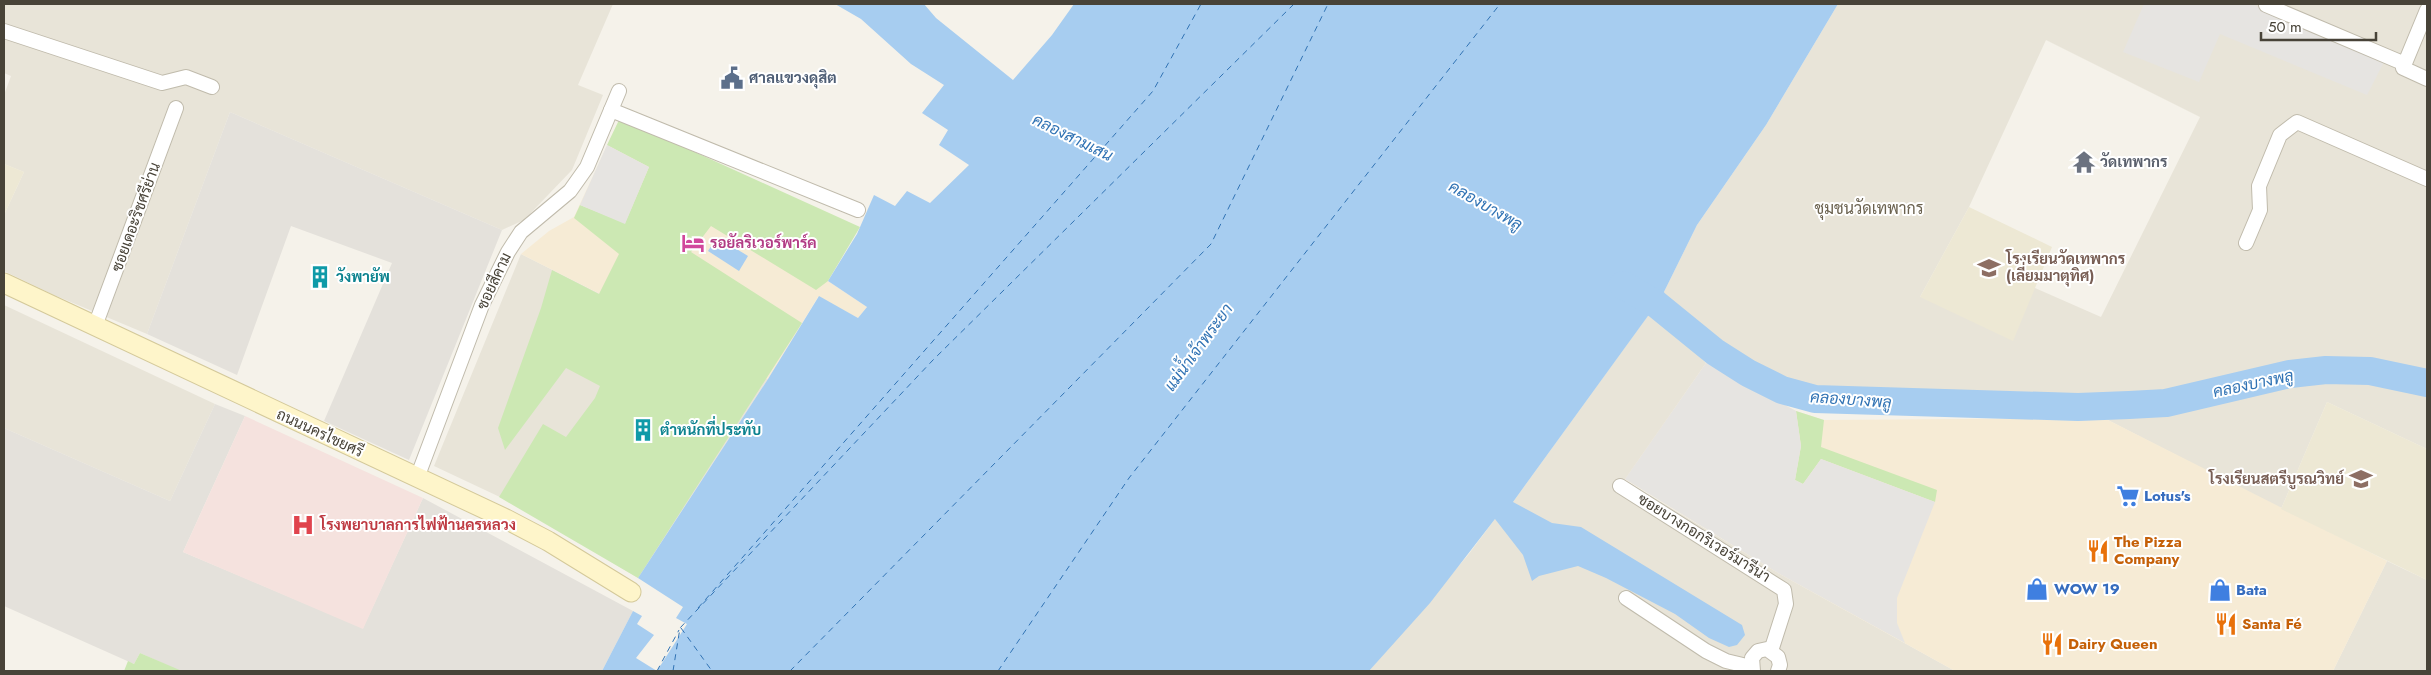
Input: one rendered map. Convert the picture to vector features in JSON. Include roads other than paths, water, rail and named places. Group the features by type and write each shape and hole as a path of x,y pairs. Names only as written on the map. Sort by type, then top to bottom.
{"street":[{"path":"2266,5 2405,64"},
{"path":"2427,10 2404,68 2427,78"},
{"path":"4,31 162,83 186,77 212,87"},
{"name":"ซอยสีคาม","path":"417,478 482,305 508,252 521,232 570,191 587,167 619,91"},
{"name":"ซอยเดอะริชศรีย่าน","path":"95,326 176,108"},
{"path":"611,110 858,210"},
{"path":"2246,244 2260,210 2259,186 2280,135 2297,122 2427,178"},
{"name":"ถนนนครไชยศรี","path":"4,283 548,541 631,592"},
{"name":"ซอยบางกอกริเวอร์มารีน่า","path":"1620,486 1784,590 1786,604 1772,650"},
{"path":"1626,598 1706,651 1726,661 1752,669 1755,654 1762,650 1772,650 1780,661 1778,671"}],"water":[{"path":"835,4 924,4 936,18 1013,80 1052,35 1074,4 1838,4 1766,125 1697,225 1661,298 1513,502 1552,523 1581,527 1742,625 1745,635 1737,645 1729,647 1709,638 1675,614 1606,578 1578,566 1539,576 1532,581 1523,555 1495,519 1430,603 1369,671 657,671 687,624 676,618 683,607 638,578 768,379 819,296 858,318 867,307 828,281 857,234 874,195 895,206 907,191 930,203 969,165 939,145 948,130 922,113 944,85 911,64 861,19"},
{"path":"717,237 748,256 739,271 708,251"},
{"path":"633,611 642,616 637,624 654,635 636,658 657,671 602,671"}],"waterway":[{"name":"คลองบางพลู","path":"1623,285 1656,304 1715,352 1748,373 1782,390 1815,399 2078,407 2166,403 2290,374 2326,370 2370,371 2427,383"}],"place":[{"name":"ศาลแขวงดุสิต","path":"732,78"},
{"name":"วัดเทพากร","path":"2084,162"},
{"name":"รอยัลริเวอร์พาร์ค","path":"693,243"},
{"name":"โรงเรียนวัดเทพากร (เลี่ยมมาตุทิศ)","path":"1989,268"},
{"name":"วังพายัพ","path":"320,277"},
{"name":"ตำหนักที่ประทับ","path":"643,430"},
{"name":"โรงเรียนสตรีบูรณวิทย์","path":"2361,479"},
{"name":"Lotus's","path":"2128,496"},
{"name":"โรงพยาบาลการไฟฟ้านครหลวง","path":"303,525"},
{"name":"The Pizza Company","path":"2098,551"},
{"name":"WOW 19","path":"2037,589"},
{"name":"Bata","path":"2220,590"},
{"name":"Santa Fé","path":"2226,624"},
{"name":"Dairy Queen","path":"2052,644"}],"district":[{"name":"ชุมชนวัดเทพากร","path":"1869,208"}],"water label":[{"name":"คลองสามเสน","path":"1073,137"},
{"name":"แม่น้ำเจ้าพระยา","path":"1198,347"}]}
